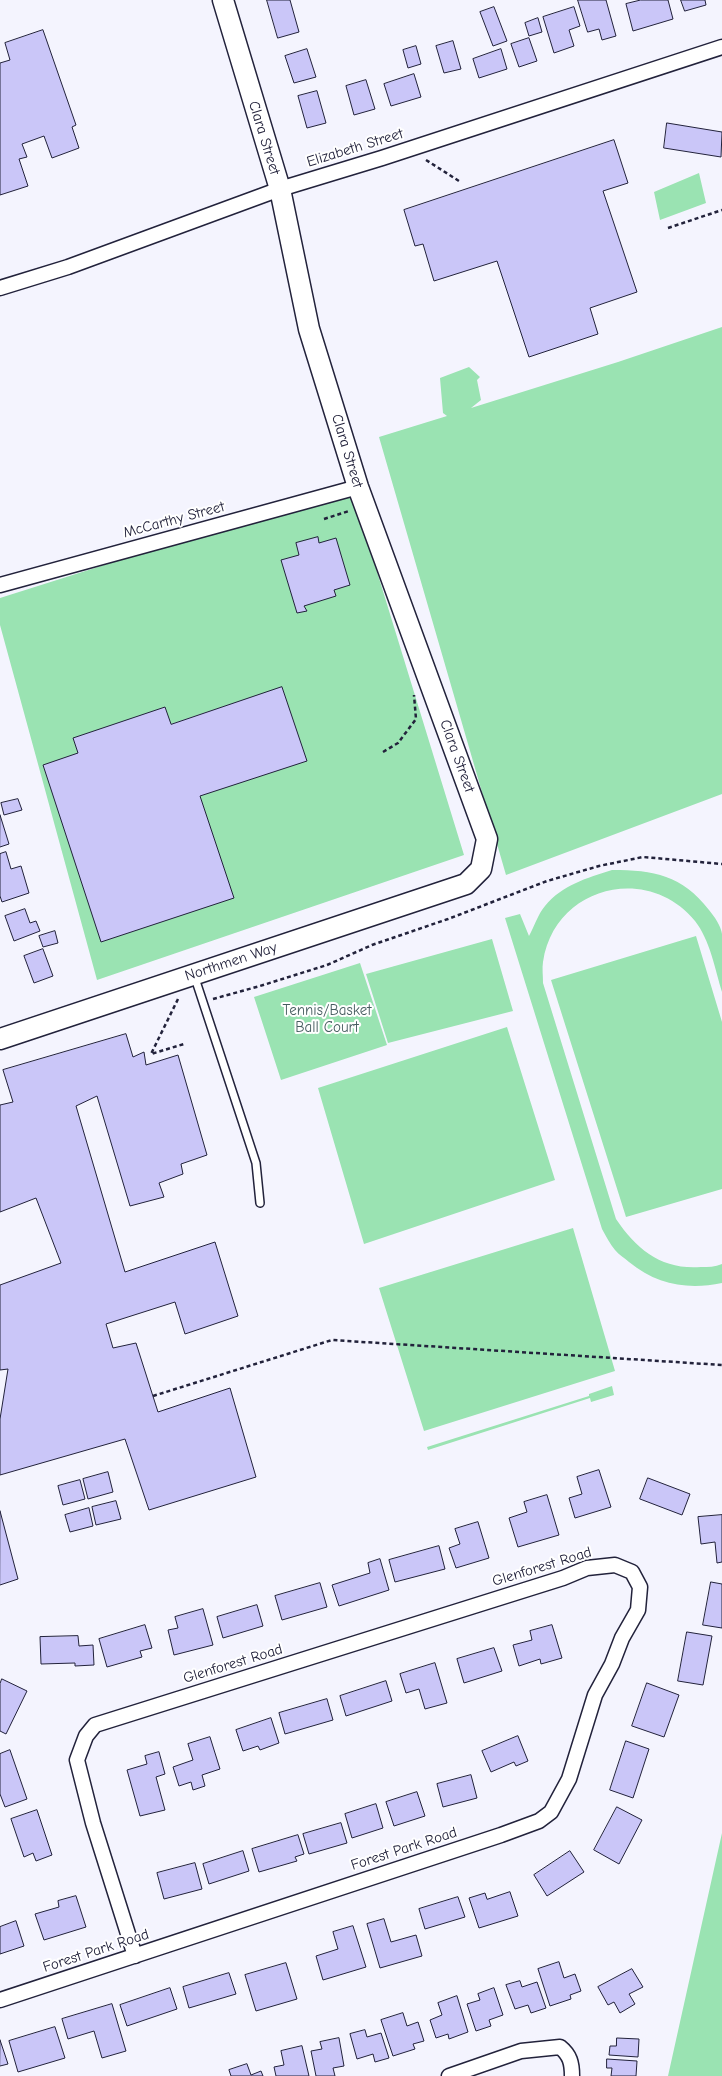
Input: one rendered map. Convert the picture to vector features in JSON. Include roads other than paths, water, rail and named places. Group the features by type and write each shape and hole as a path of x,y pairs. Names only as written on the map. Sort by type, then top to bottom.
{"street":[{"name":"Clara Street","path":"223,0 280,189 309,329 358,487 488,839 480,869 463,885"},
{"name":"Elizabeth Street","path":"0,288 68,267 280,189 410,150 722,47"},
{"name":"McCarthy Street","path":"0,585 358,487"},
{"name":"Northmen Way","path":"0,1039 463,885"},
{"name":"Forest Park Road","path":"0,2000 501,1835 539,1820 551,1812 569,1779 595,1695 612,1664 622,1638 638,1610 640,1587 632,1572 615,1565"},
{"name":"Glenforest Road","path":"135,1956 93,1823 77,1760 86,1736 95,1725 563,1578 587,1568 615,1565"},
{"path":"449,2076 521,2051 560,2048 568,2053 572,2065 572,2076"}],"lane":[{"path":"192,975 204,1002 256,1163 260,1203"}],"park label":[{"name":"Tennis/Basket Ball Court","path":"327,1020"}]}
